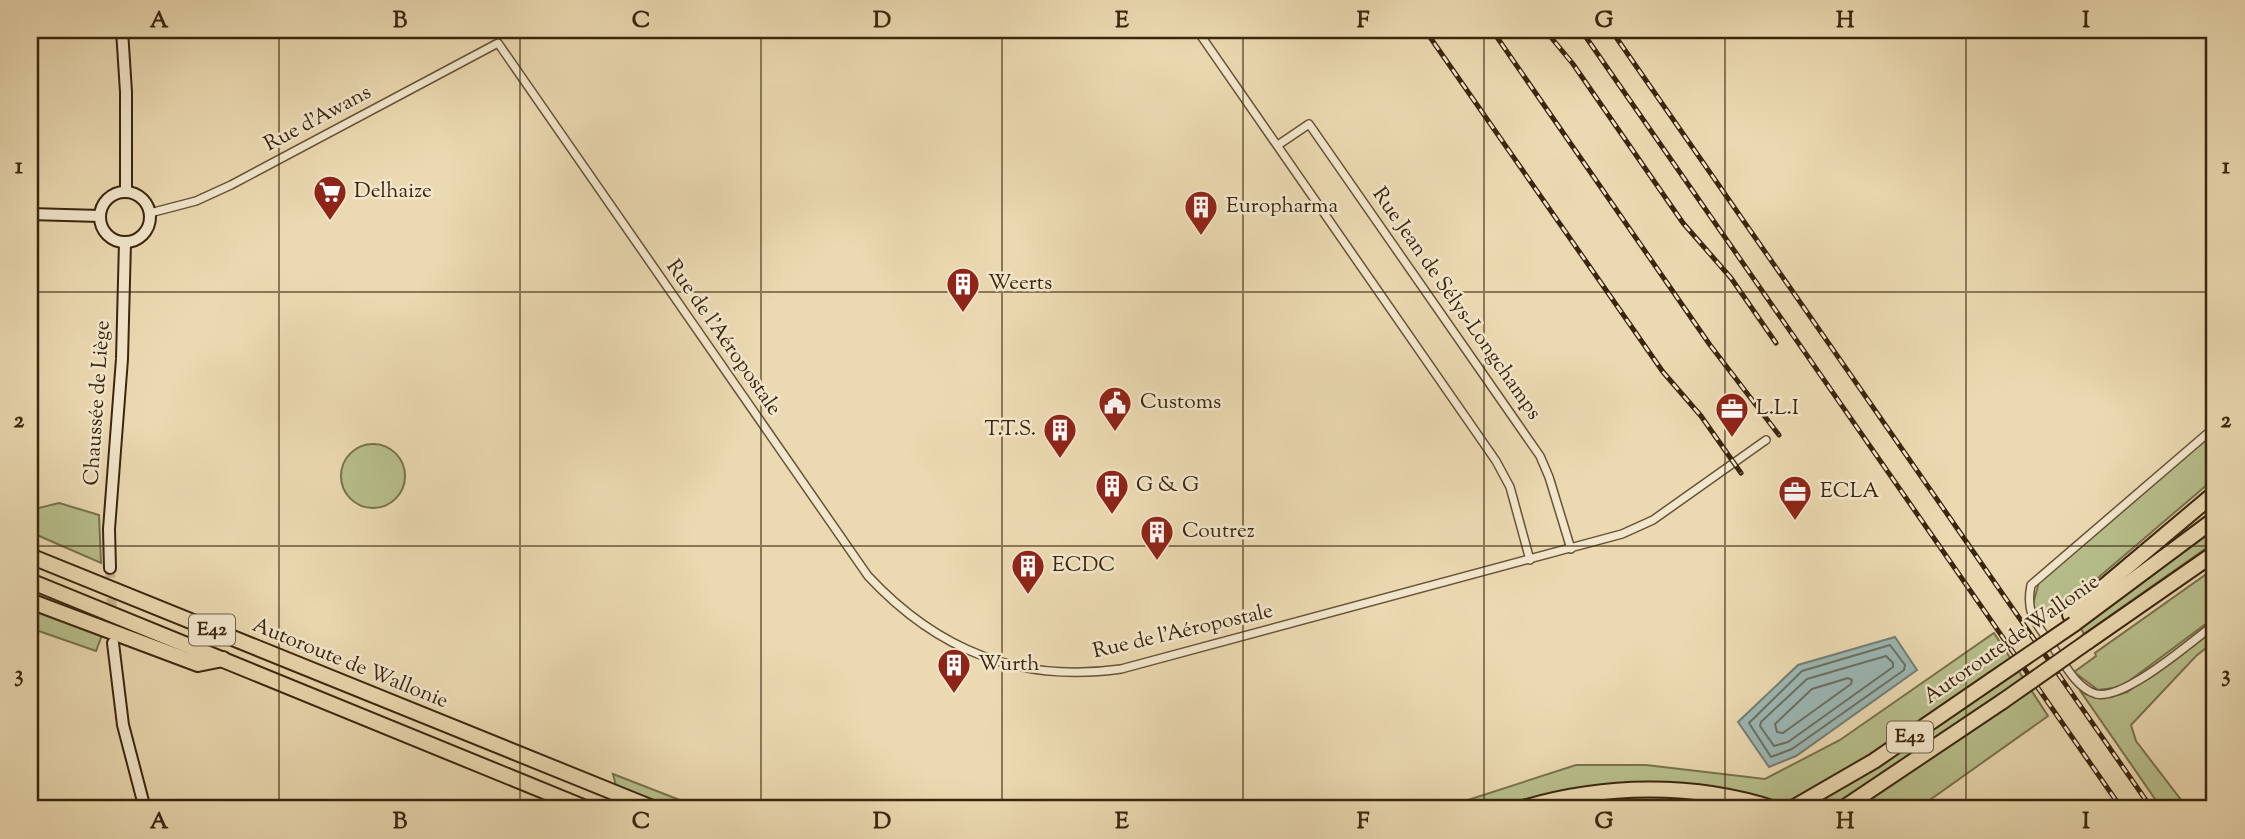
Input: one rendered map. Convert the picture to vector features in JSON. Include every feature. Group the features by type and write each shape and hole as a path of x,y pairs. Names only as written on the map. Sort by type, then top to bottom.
{"highway":[{"path":"2072,619 2215,493"},
{"name":"Autoroute de Wallonie","path":"1791,809 1885,754 2215,519"},
{"name":"E42","path":"1847,806 2215,553"},
{"name":"Autoroute de Wallonie","path":"30,556 655,809"},
{"name":"Autoroute de Wallonie","path":"30,581 588,809"},
{"path":"30,601 198,664 225,659"},
{"path":"1520,809 1572,796 1651,789 1728,797 1775,809"}],"main road":[{"path":"122,30 126,92 126,192"},
{"path":"126,192 141,198 150,213 146,230 141,236 125,242 104,231 100,216 108,199 126,192"},
{"path":"30,214 100,216"},
{"name":"Chaussée de Liège","path":"110,568 109,529 122,346 125,242"},
{"path":"113,643 123,725 145,809"}],"street":[{"path":"1197,30 1496,461 1510,487 1530,560"},
{"name":"Rue d'Awans","path":"150,213 196,201 231,186 498,43"},
{"name":"Rue de l'Aéropostale","path":"498,43 868,576 917,622 951,644 1016,667 1092,673 1121,669 1571,549 1638,528 1766,440"},
{"name":"Rue Jean de Sélys-Longchamps","path":"1278,145 1309,124 1540,456 1571,549"},
{"path":"2215,427 2031,585 2029,613 2080,684 2097,694 2124,690 2215,624"}],"green space":[{"path":"2215,429 2215,478 2065,606 2062,604 2037,622 2032,608 2039,582"},
{"path":"367,444 379,444 396,453 403,464 403,488 396,499 379,508 367,508 355,503 346,494 341,482 341,470 346,458 355,449"},
{"path":"59,503 99,515 101,563 30,532 30,510"},
{"path":"2215,527 2215,542 2084,634 2080,627"},
{"path":"2215,568 2215,617 2121,687 2098,690 2074,672 2096,656 2095,653"},
{"path":"30,609 102,635 96,651 30,628"},
{"path":"2215,628 2215,641 2196,656 2131,725 2136,741 2188,809 2162,809 2081,692 2104,697 2127,692"},
{"path":"1994,633 2048,716 1917,809 1440,809 1576,765 1646,765 1765,779 1840,740"},
{"path":"613,774 703,809 622,809"}],"water":[{"path":"1895,637 1917,670 1796,756 1769,767 1738,722 1798,665"}],"tunnel":[{"path":"110,568 113,638"}],"railway":[{"path":"1425,30 1663,372 1701,416 1741,473"},
{"path":"1492,30 1710,345 1779,435"},
{"path":"1545,30 1573,64 1683,223 1731,278 1776,343"},
{"path":"1581,30 2122,809"},
{"path":"1611,30 2152,809"}],"place":[{"name":"Delhaize","path":"330,222"},
{"name":"Europharma","path":"1201,237"},
{"name":"Weerts","path":"963,314"},
{"name":"Customs","path":"1115,433"},
{"name":"L.L.I","path":"1732,439"},
{"name":"T.T.S.","path":"1060,460"},
{"name":"G & G","path":"1112,516"},
{"name":"ECLA","path":"1795,522"},
{"name":"Coutrez","path":"1157,562"},
{"name":"ECDC","path":"1028,596"},
{"name":"Wurth","path":"954,695"}]}
